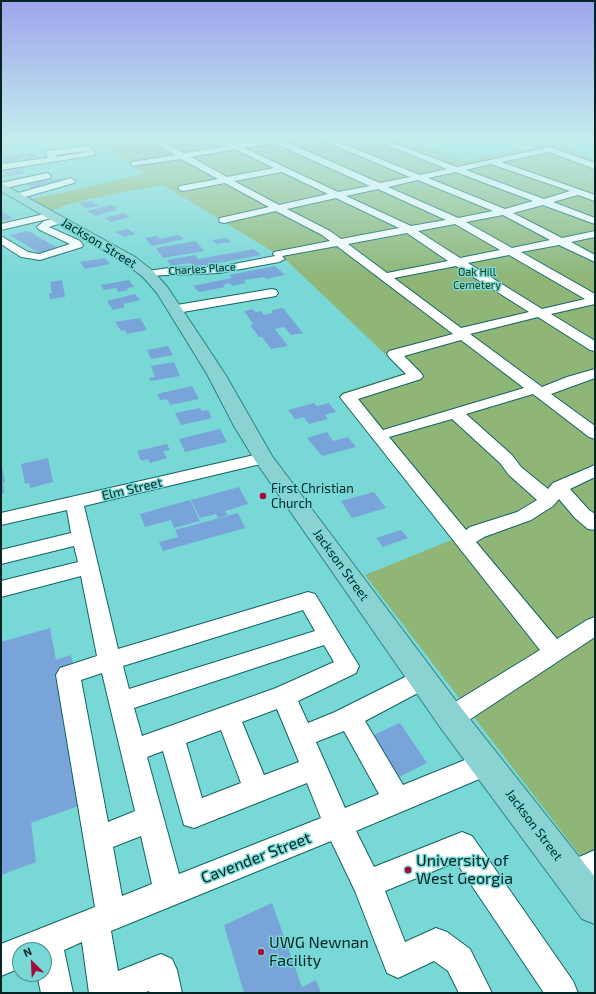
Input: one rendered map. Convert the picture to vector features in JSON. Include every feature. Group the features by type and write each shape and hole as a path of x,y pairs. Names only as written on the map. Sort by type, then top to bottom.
{"main road":[{"name":"Jackson Street","path":"7,189 130,260 148,274 164,291 216,374 263,458 451,718 487,763 583,870 595,906"}],"street":[{"path":"7,189 24,184"},
{"path":"7,189 44,184"},
{"path":"183,188 202,184"},
{"path":"234,184 326,233 338,241 462,336 595,434"},
{"path":"313,184 408,229 540,314 595,347"},
{"path":"374,184 457,220 595,300"},
{"path":"224,220 392,184"},
{"path":"436,184 504,212 595,259"},
{"path":"498,184 595,221"},
{"path":"557,184 595,198"},
{"name":"Charles Place","path":"148,274 170,271 219,270 278,257 338,241 504,212 595,188"},
{"path":"1,227 57,218"},
{"path":"1,239 25,255 40,257 78,245 42,227 48,222 57,218"},
{"path":"384,277 562,242 595,234"},
{"path":"177,310 272,293"},
{"path":"554,652 348,397 416,376 394,354 462,336 466,330 595,300"},
{"path":"390,432 537,391 595,373"},
{"path":"455,413 506,459 515,471 554,494 595,524"},
{"name":"Elm Street","path":"1,519 263,458"},
{"path":"464,541 477,532 524,516 554,494 595,470"},
{"path":"74,502 110,661 134,750 169,892"},
{"path":"1,557 82,537"},
{"path":"1,589 89,567"},
{"path":"134,750 284,696 348,666 308,600 68,675 97,840 105,993 161,970 166,993"},
{"path":"451,718 513,680 595,626"},
{"path":"121,702 329,635"},
{"path":"301,737 349,718 423,680"},
{"path":"284,696 338,825 367,884 398,962 436,943 459,960 476,993"},
{"path":"228,716 257,790"},
{"path":"349,718 397,800"},
{"path":"171,736 194,815 314,768"},
{"name":"Cavender Street","path":"45,942 338,825 487,763"},
{"path":"97,840 151,818"},
{"path":"367,884 462,846 562,992 560,993"},
{"name":"Cavender Street","path":"1,960 12,955"},
{"path":"50,982 56,993"}],"green space":[{"name":"Oak Hill Cemetery","path":"99,184 595,184 595,875 365,575 454,539 341,393 405,373 285,259 163,185 99,197 69,204 53,210 31,199"}],"building":[{"path":"26,184 44,184 37,186 41,188 34,189"},
{"path":"91,201 99,206 85,208 80,203"},
{"path":"111,205 118,209 96,216 87,211"},
{"path":"5,213 13,219 1,220 1,214"},
{"path":"123,213 130,217 111,222 104,218"},
{"path":"127,229 136,234 124,237 115,232"},
{"path":"26,231 58,248 39,253 10,235"},
{"path":"179,235 184,239 152,246 145,238 157,236 160,239"},
{"path":"227,238 231,242 216,244 212,240"},
{"path":"196,241 204,251 163,258 156,248"},
{"path":"254,249 261,255 224,262 219,257 223,262 203,266 193,266 190,263 171,266 167,260 195,255 198,259"},
{"path":"105,258 110,264 85,269 80,262"},
{"path":"275,266 285,275 266,279 264,277 244,280 246,283 232,286 230,283 223,285 225,287 199,292 193,286 232,278 229,275"},
{"path":"62,280 65,297 50,299 49,293 52,293 50,282"},
{"path":"129,280 134,287 118,292 116,288 104,290 101,285"},
{"path":"135,294 140,300 123,304 125,307 113,310 107,301"},
{"path":"283,308 303,333 291,335 284,327 275,329 288,346 271,349 250,325 253,324 244,311 253,309 255,312 261,311 264,315 273,313 271,310"},
{"path":"140,318 147,330 127,334 125,330 121,331 115,322"},
{"path":"168,346 173,355 151,359 147,350"},
{"path":"174,362 180,376 151,381 149,378 155,377 151,366"},
{"path":"192,386 199,399 170,405 167,399 160,400 157,394"},
{"path":"314,403 317,406 329,403 336,412 325,415 328,419 309,424 304,417 295,419 288,410"},
{"path":"200,408 202,411 208,410 212,418 181,425 175,413"},
{"path":"220,429 227,442 185,452 179,439"},
{"path":"327,432 333,441 348,437 356,447 322,456 307,438"},
{"path":"167,444 170,450 163,451 167,458 150,463 148,459 141,461 137,451"},
{"path":"48,458 53,482 30,488 29,483 25,484 21,464"},
{"path":"1,467 5,483 3,483 4,493 1,494"},
{"path":"239,487 248,504 225,511 228,515 218,518 216,514 200,518 191,500"},
{"path":"374,492 386,508 352,518 341,501"},
{"path":"190,500 200,521 174,528 171,520 145,527 140,514"},
{"path":"238,513 245,528 163,551 159,542 178,537 175,530"},
{"path":"401,530 408,538 383,547 376,538"},
{"path":"50,628 56,660 71,655 75,671 81,805 31,823 36,862 1,875 1,642"},
{"path":"400,723 427,763 393,780 367,738"},
{"name":"UWG Newnan Facility","path":"272,903 302,987 316,980 321,993 244,993 224,925"}],"place":[{"name":"First Christian Church","path":"263,496"},
{"name":"University of West Georgia","path":"408,870"},
{"name":"UWG Newnan Facility","path":"261,952"}]}
